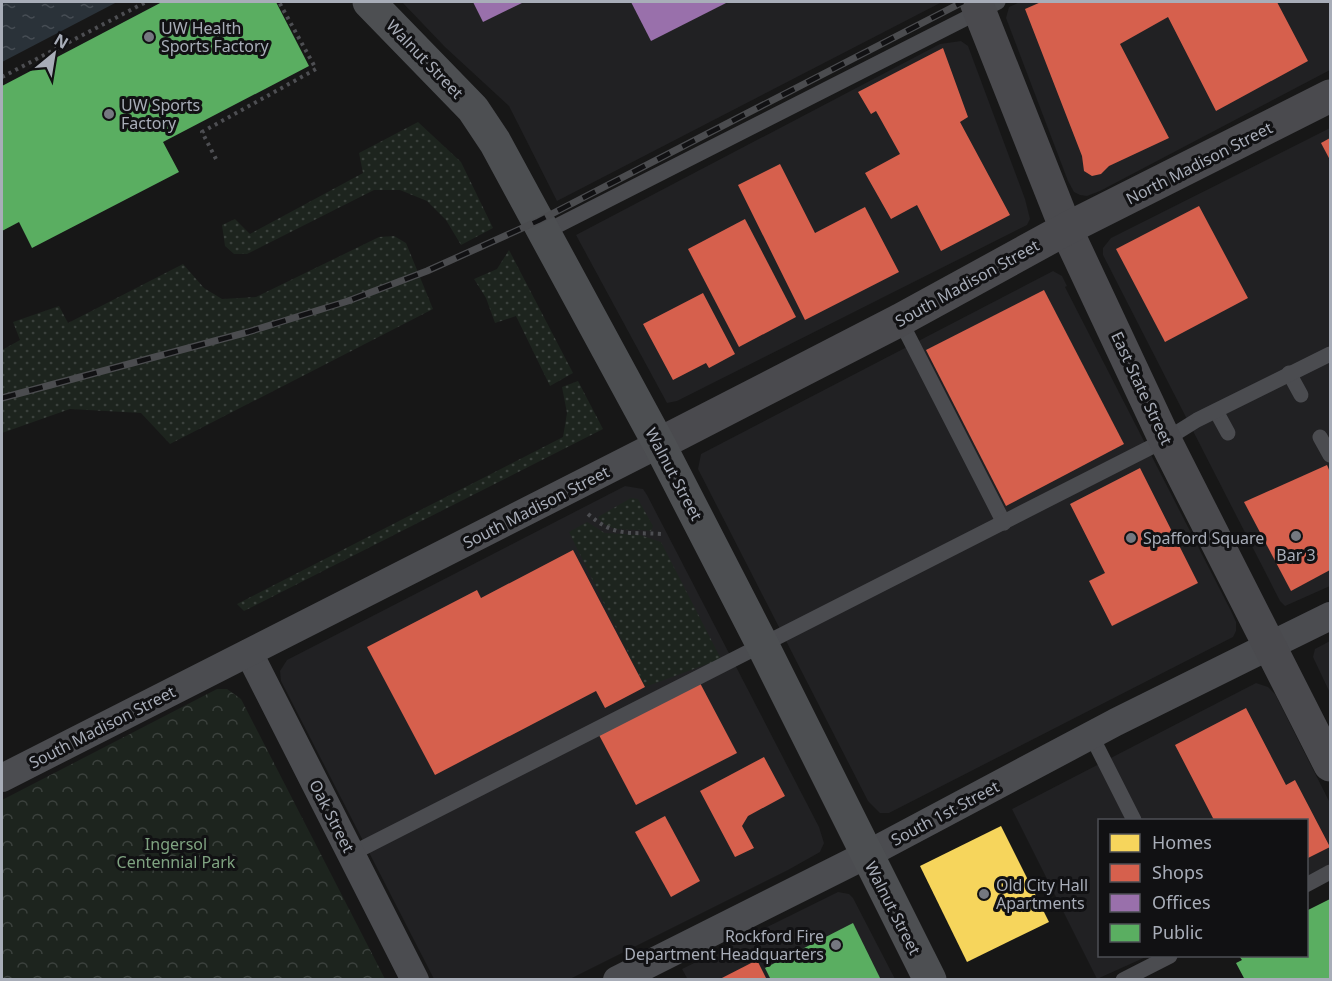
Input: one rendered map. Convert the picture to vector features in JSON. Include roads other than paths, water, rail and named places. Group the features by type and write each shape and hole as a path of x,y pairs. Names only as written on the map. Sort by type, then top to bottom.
{"main road":[{"name":"Walnut Street","path":"369,2 473,109 495,142 659,444 930,980"},
{"name":"East State Street","path":"984,5 1066,229 1165,440 1330,765"},
{"name":"North Madison Street","path":"1066,229 1330,96"},
{"name":"South Madison Street","path":"659,444 900,320 1066,229"}],"street":[{"name":"South Madison Street","path":"2,778 659,444"},
{"name":"South 1st Street","path":"617,980 866,855 1270,644 1330,616"},
{"name":"Oak Street","path":"249,653 415,980"}],"lane":[{"path":"543,233 984,5"},
{"path":"900,320 1004,523"},
{"path":"351,854 1004,523 1165,440 1216,411 1330,354"},
{"path":"1290,374 1300,394"},
{"path":"1216,411 1228,434"},
{"path":"1320,437 1330,455"},
{"path":"1092,735 1134,819"},
{"path":"1308,884 1330,872"},
{"path":"1123,980 1168,957"}],"water":[{"path":"2,2 117,2 2,62"}],"railway":[{"path":"2,398 248,332 348,301 427,271 538,221 963,2"}],"place":[{"name":"UW Health Sports Factory","path":"149,37"},
{"name":"UW Sports Factory","path":"109,114"},
{"name":"Bar 3","path":"1296,536"},
{"name":"Spafford Square","path":"1131,538"},
{"name":"Old City Hall Apartments","path":"984,894"},
{"name":"Rockford Fire Department Headquarters","path":"836,945"}],"park label":[{"name":"Ingersol Centennial Park","path":"176,853"}]}
